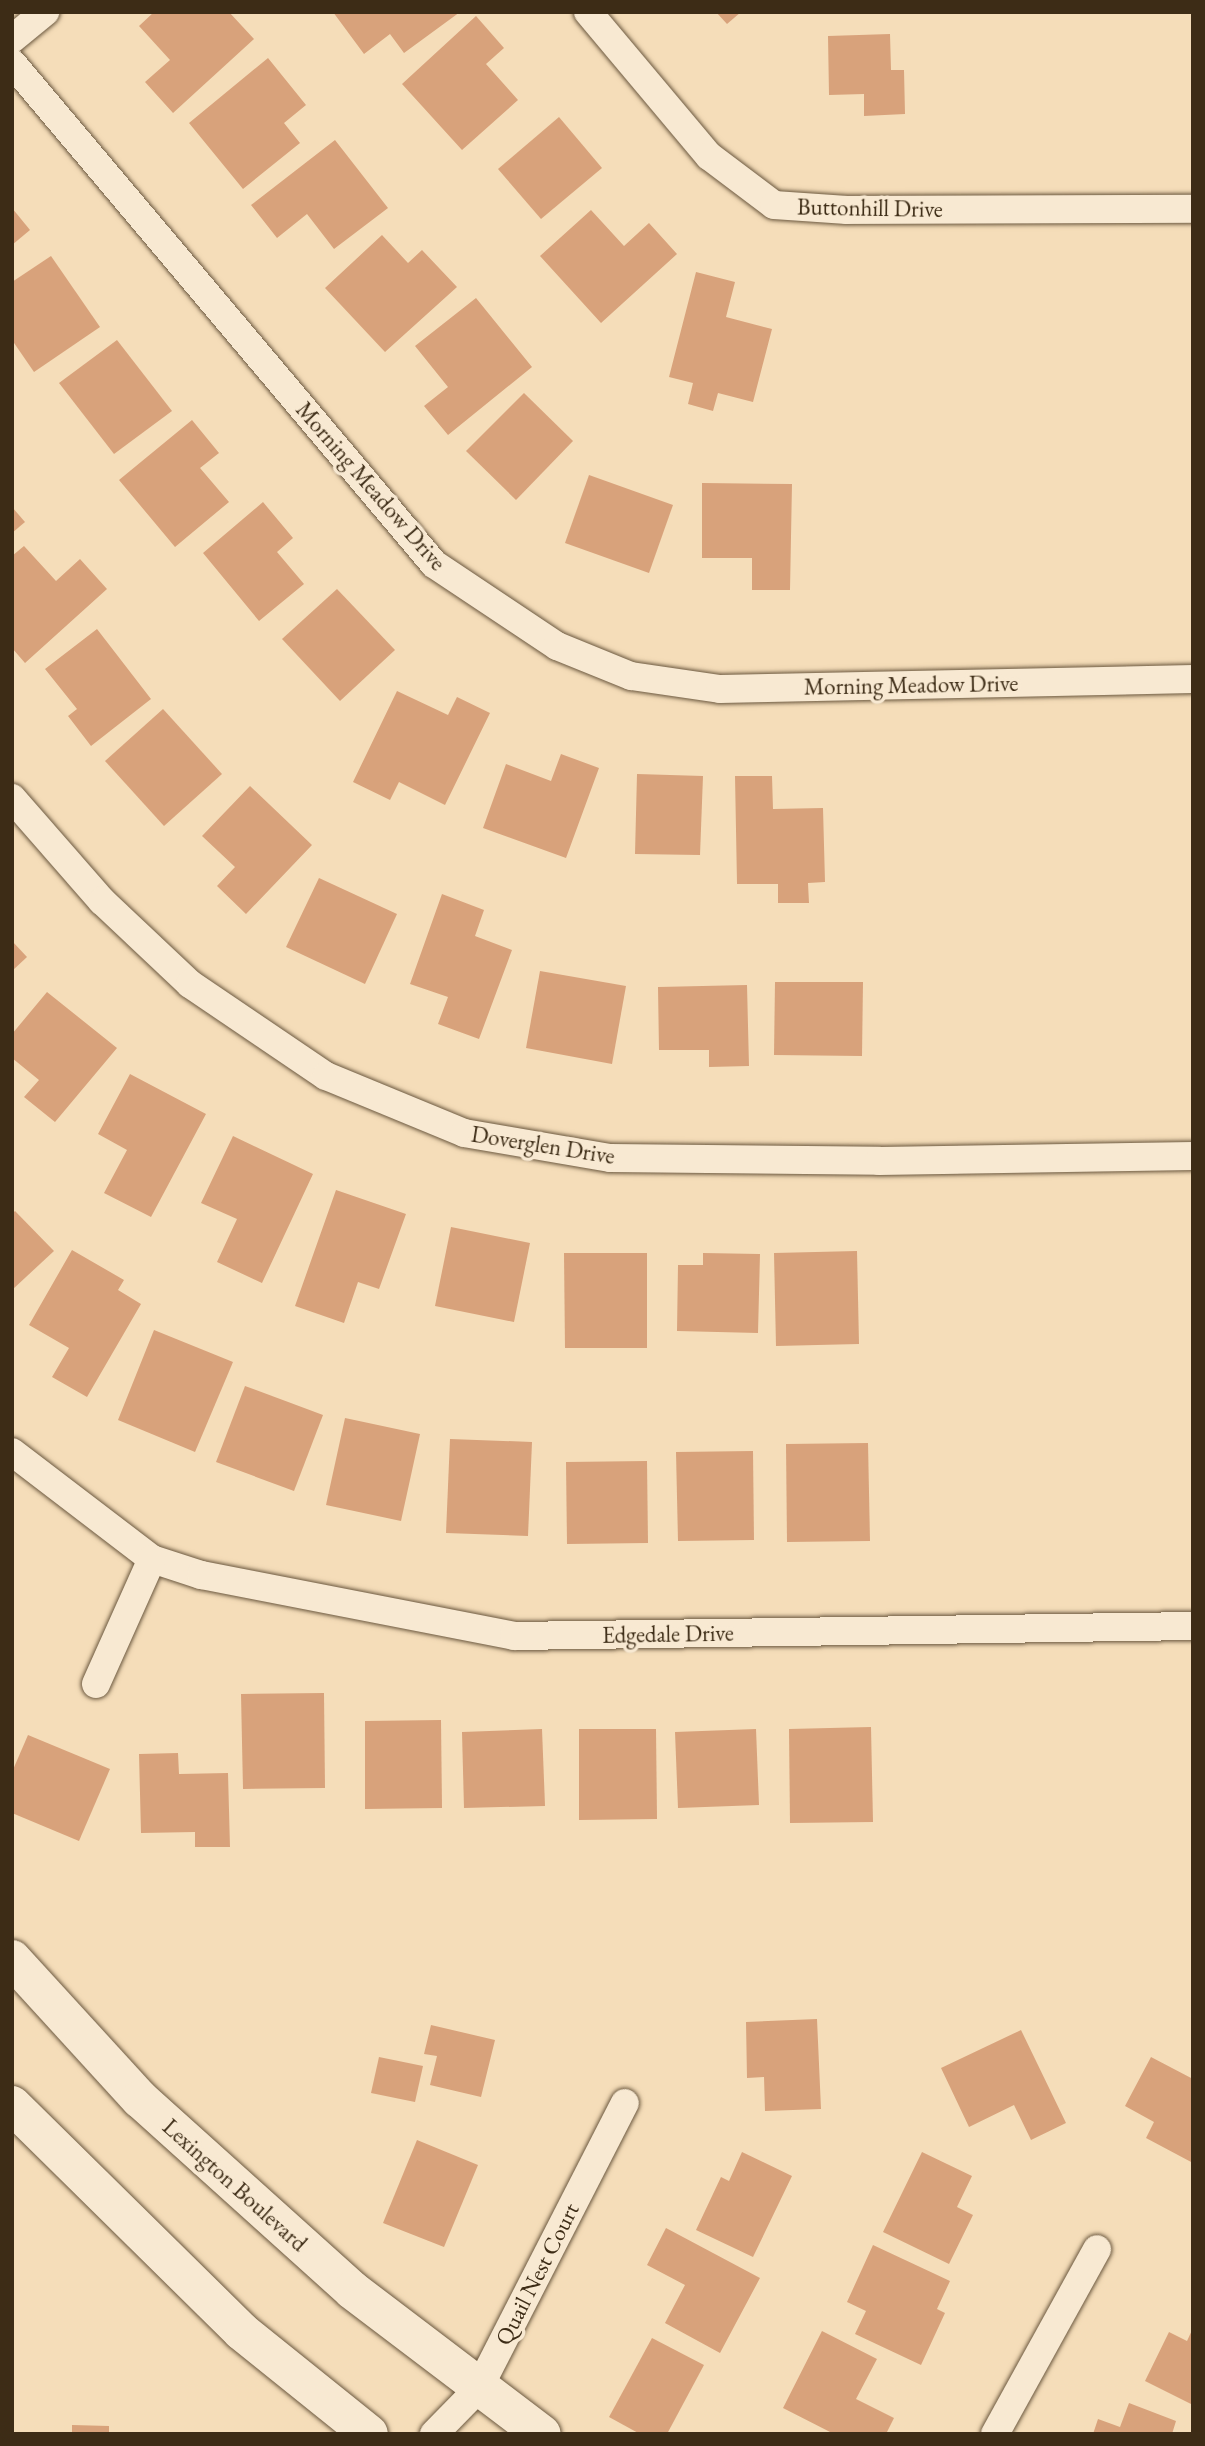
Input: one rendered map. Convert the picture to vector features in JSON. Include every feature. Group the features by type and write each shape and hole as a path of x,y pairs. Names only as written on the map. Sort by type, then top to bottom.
{"street":[{"path":"12,39 45,12"},
{"name":"Buttonhill Drive","path":"588,12 709,156 774,205 847,210 1193,209"},
{"name":"Morning Meadow Drive","path":"12,64 434,564 556,646 631,676 720,689 1193,679"},
{"name":"Doverglen Drive","path":"12,799 102,901 190,984 326,1076 464,1133 610,1158 879,1161 1193,1156"},
{"name":"Edgedale Drive","path":"12,1452 152,1559 201,1575 514,1636 1193,1626"},
{"path":"96,1684 152,1559"},
{"name":"Lexington Boulevard","path":"12,1959 140,2099 352,2290 542,2434"},
{"name":"Quail Nest Court","path":"434,2434 479,2388 625,2102"},
{"path":"12,2105 241,2331 369,2434"},
{"path":"995,2434 1097,2249"}],"building":[{"path":"154,12 229,12 254,39 173,113 145,82 170,60 139,26"},
{"path":"333,12 460,12 404,53 390,34 364,54"},
{"path":"716,12 741,12 727,24"},
{"path":"476,16 504,48 486,64 518,100 462,150 402,84"},
{"path":"890,34 891,70 904,70 905,114 864,116 864,94 829,95 828,36"},
{"path":"268,58 306,105 284,123 300,143 243,189 189,123"},
{"path":"559,117 602,168 541,219 498,169"},
{"path":"335,140 388,208 334,249 307,214 277,238 251,205"},
{"path":"12,208 30,230 12,245"},
{"path":"591,210 624,246 649,223 677,254 601,323 540,256"},
{"path":"382,235 408,263 422,250 457,287 385,352 325,288"},
{"path":"51,256 100,327 34,372 12,340 12,282"},
{"path":"696,272 735,282 726,317 772,329 753,402 718,393 713,411 688,404 693,383 669,377"},
{"path":"476,298 532,367 448,435 424,406 448,387 415,346"},
{"path":"117,340 172,411 114,454 59,383"},
{"path":"524,393 573,441 516,500 466,451"},
{"path":"192,420 219,453 200,468 229,502 175,547 119,480"},
{"path":"589,475 673,505 649,573 565,543"},
{"path":"702,483 792,484 790,590 752,590 752,558 702,558"},
{"path":"263,502 293,538 277,552 304,584 259,621 203,553"},
{"path":"12,507 25,522 12,533"},
{"path":"24,546 56,581 80,559 107,589 25,663 12,648 12,556"},
{"path":"337,589 395,650 340,701 282,639"},
{"path":"97,629 151,699 91,746 68,716 77,709 45,669"},
{"path":"397,691 448,715 457,697 490,713 445,805 399,782 390,800 353,782"},
{"path":"163,709 222,774 164,826 105,761"},
{"path":"561,754 599,768 566,858 483,828 506,764 551,781"},
{"path":"637,774 703,776 700,855 635,854"},
{"path":"735,776 772,776 773,809 823,808 825,882 808,883 809,903 778,903 778,884 737,884"},
{"path":"250,786 312,845 246,914 217,886 235,867 202,836"},
{"path":"319,878 397,914 365,984 286,947"},
{"path":"442,894 484,910 475,936 512,950 479,1039 438,1024 448,997 410,984"},
{"path":"12,941 27,957 12,971"},
{"path":"540,971 626,986 612,1064 526,1048"},
{"path":"775,982 863,982 862,1056 774,1055"},
{"path":"747,985 749,1066 709,1067 709,1050 659,1050 658,987"},
{"path":"47,992 117,1048 55,1122 24,1097 39,1080 12,1058 12,1034"},
{"path":"130,1074 206,1114 151,1217 104,1193 127,1150 98,1134"},
{"path":"233,1136 313,1174 262,1283 217,1262 237,1219 201,1203"},
{"path":"336,1190 406,1214 379,1289 358,1282 344,1323 295,1306"},
{"path":"15,1211 54,1251 12,1290 12,1214"},
{"path":"451,1227 530,1243 514,1322 435,1306"},
{"path":"72,1250 124,1280 118,1290 141,1304 87,1397 52,1377 69,1348 29,1325"},
{"path":"857,1251 859,1344 776,1346 774,1253"},
{"path":"564,1253 647,1253 647,1348 565,1348"},
{"path":"703,1253 760,1254 758,1333 677,1331 678,1265 703,1265"},
{"path":"154,1330 233,1362 195,1452 118,1420"},
{"path":"245,1386 323,1415 294,1491 216,1462"},
{"path":"345,1418 420,1434 401,1521 326,1505"},
{"path":"450,1439 532,1442 528,1536 446,1533"},
{"path":"868,1443 870,1541 787,1542 786,1444"},
{"path":"753,1451 754,1540 678,1541 676,1452"},
{"path":"647,1461 648,1543 567,1544 566,1462"},
{"path":"324,1693 325,1788 243,1789 241,1694"},
{"path":"441,1720 442,1808 365,1809 365,1721"},
{"path":"871,1727 873,1822 790,1823 789,1729"},
{"path":"542,1729 545,1806 464,1808 462,1732"},
{"path":"579,1729 656,1729 657,1819 579,1820"},
{"path":"756,1729 759,1805 678,1808 675,1732"},
{"path":"28,1735 110,1769 79,1841 12,1813 12,1772"},
{"path":"178,1753 179,1774 228,1773 230,1847 195,1847 195,1832 141,1833 139,1754"},
{"path":"817,2019 821,2109 765,2111 764,2077 747,2078 746,2022"},
{"path":"431,2025 495,2040 481,2097 430,2085 437,2056 424,2054"},
{"path":"1021,2030 1066,2123 1031,2140 1014,2105 969,2127 941,2068"},
{"path":"379,2057 423,2066 415,2102 371,2093"},
{"path":"1151,2057 1193,2079 1193,2163 1146,2138 1154,2122 1125,2106"},
{"path":"417,2140 478,2165 444,2247 383,2223"},
{"path":"742,2152 792,2176 753,2257 696,2230 721,2177 729,2181"},
{"path":"922,2152 972,2176 957,2207 973,2215 949,2264 883,2232"},
{"path":"666,2228 760,2278 720,2353 665,2323 685,2285 647,2265"},
{"path":"873,2245 950,2281 937,2309 945,2313 921,2365 855,2334 866,2311 847,2302"},
{"path":"1193,2328 1193,2405 1145,2381 1169,2332 1187,2341"},
{"path":"822,2331 877,2359 856,2399 894,2418 886,2434 834,2434 783,2408"},
{"path":"652,2338 704,2365 667,2434 640,2434 609,2417"},
{"path":"1129,2403 1176,2421 1172,2434 1093,2434 1098,2419 1120,2427"},
{"path":"72,2425 109,2426 109,2434 72,2434"}]}
